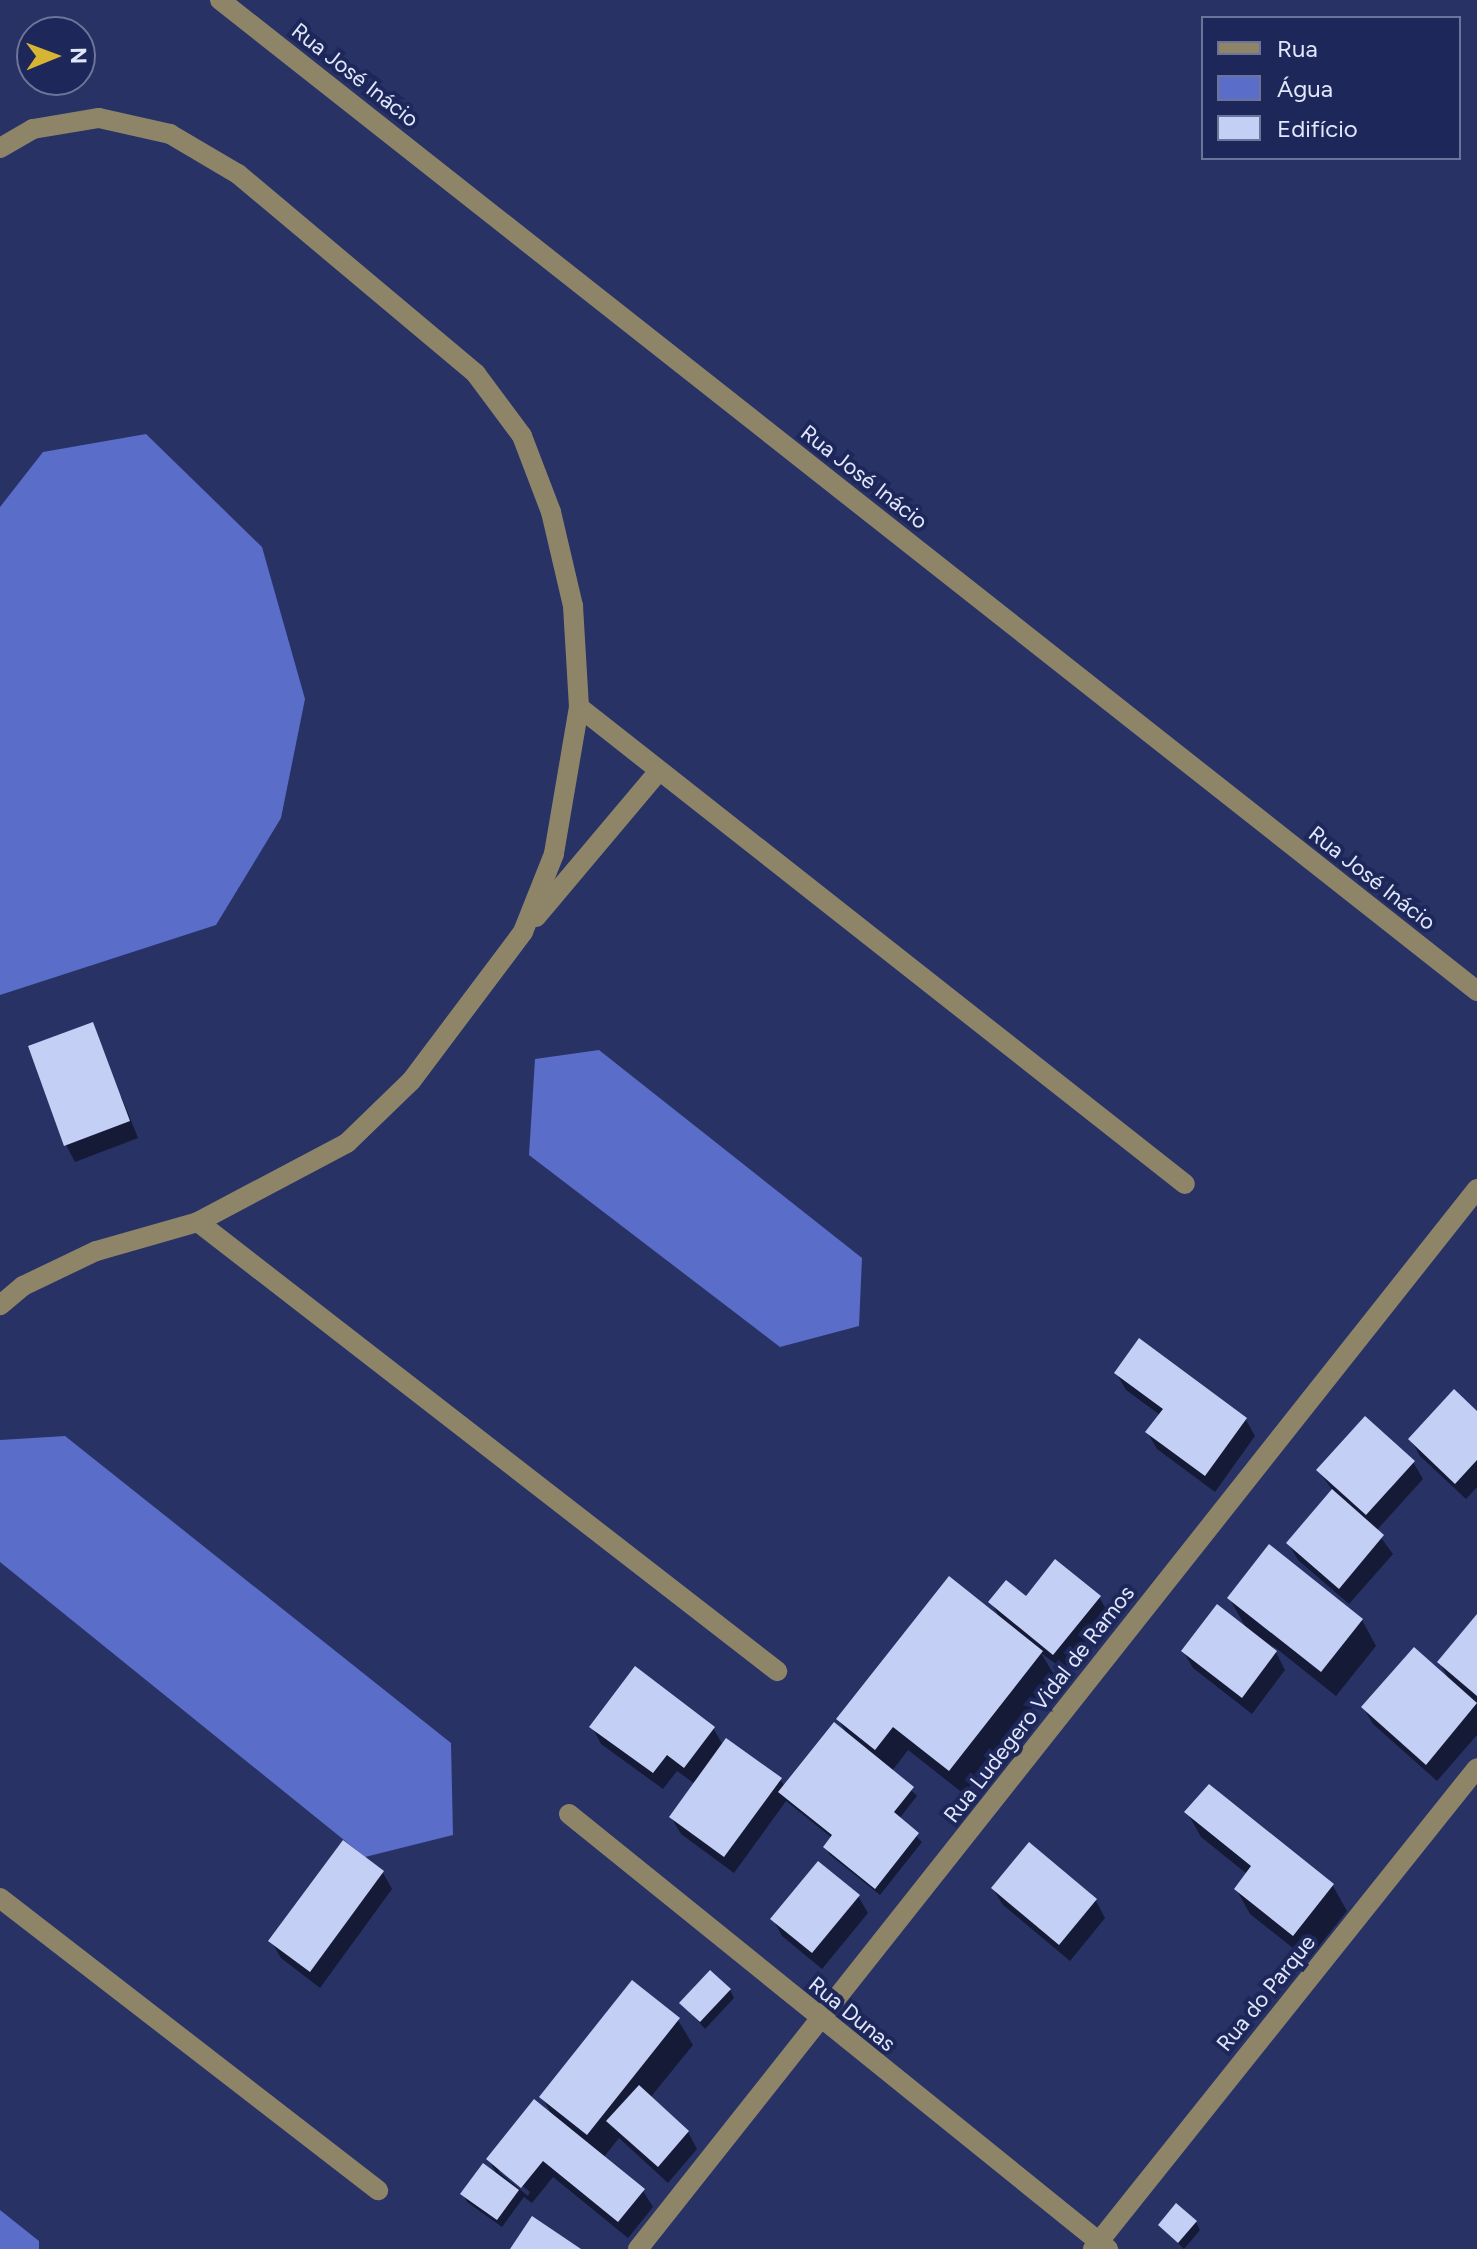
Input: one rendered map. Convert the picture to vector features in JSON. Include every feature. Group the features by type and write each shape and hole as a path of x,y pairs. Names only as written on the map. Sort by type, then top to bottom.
{"street":[{"name":"Rua José Inácio","path":"220,0 1477,991"},
{"path":"0,148 33,129 99,118 170,134 238,174 476,374 522,436 551,512 573,606 579,707 554,854 523,932"},
{"path":"579,707 1185,1184"},
{"path":"0,1305 23,1286 96,1251 198,1222 347,1143 411,1081 523,932 659,771"},
{"name":"Rua Ludegero Vidal de Ramos","path":"638,2249 1477,1189"},
{"path":"198,1222 777,1671"},
{"name":"Rua do Parque","path":"1099,2247 1477,1768"},
{"name":"Rua Dunas","path":"569,1814 1099,2247"},
{"path":"0,1898 378,2190"}],"water":[{"path":"146,434 262,547 305,699 281,818 216,925 0,995 0,507 43,452"},
{"path":"599,1050 862,1258 859,1326 780,1347 529,1155 535,1059"},
{"path":"65,1436 451,1743 453,1835 365,1857 0,1562 0,1440"},
{"path":"0,2210 39,2241 39,2249 0,2249"}],"building":[{"path":"93,1022 130,1121 64,1146 28,1046"},
{"path":"1139,1338 1247,1418 1205,1476 1145,1432 1163,1409 1114,1373"},
{"path":"1454,1389 1477,1411 1477,1460 1455,1484 1408,1439"},
{"path":"1365,1416 1415,1461 1366,1515 1316,1470"},
{"path":"1332,1489 1384,1535 1339,1589 1286,1543"},
{"path":"1269,1544 1363,1619 1321,1672 1227,1598"},
{"path":"1055,1559 1101,1596 1053,1655 988,1602 1006,1580 1026,1596"},
{"path":"949,1576 1043,1651 949,1771 893,1727 875,1750 836,1719"},
{"path":"1217,1604 1277,1651 1242,1698 1181,1651"},
{"path":"1477,1614 1477,1696 1437,1662"},
{"path":"1414,1647 1477,1703 1426,1765 1361,1707"},
{"path":"635,1666 715,1727 684,1768 667,1755 653,1773 589,1727"},
{"path":"834,1722 914,1787 894,1812 919,1833 875,1889 823,1847 832,1835 778,1792"},
{"path":"726,1738 782,1778 724,1857 669,1817"},
{"path":"1209,1784 1334,1884 1293,1936 1234,1889 1251,1866 1184,1812"},
{"path":"343,1840 384,1871 310,1972 268,1941"},
{"path":"1029,1842 1097,1899 1059,1945 991,1888"},
{"path":"818,1861 860,1895 812,1953 770,1919"},
{"path":"710,1970 731,1989 700,2022 679,2003"},
{"path":"632,1980 680,2018 587,2135 539,2097"},
{"path":"639,2085 689,2131 658,2167 606,2121"},
{"path":"534,2099 645,2189 618,2222 543,2161 521,2188 486,2159"},
{"path":"483,2163 519,2190 497,2220 460,2194"},
{"path":"1176,2203 1197,2221 1178,2243 1158,2225"},
{"path":"532,2216 581,2249 510,2249"}]}
